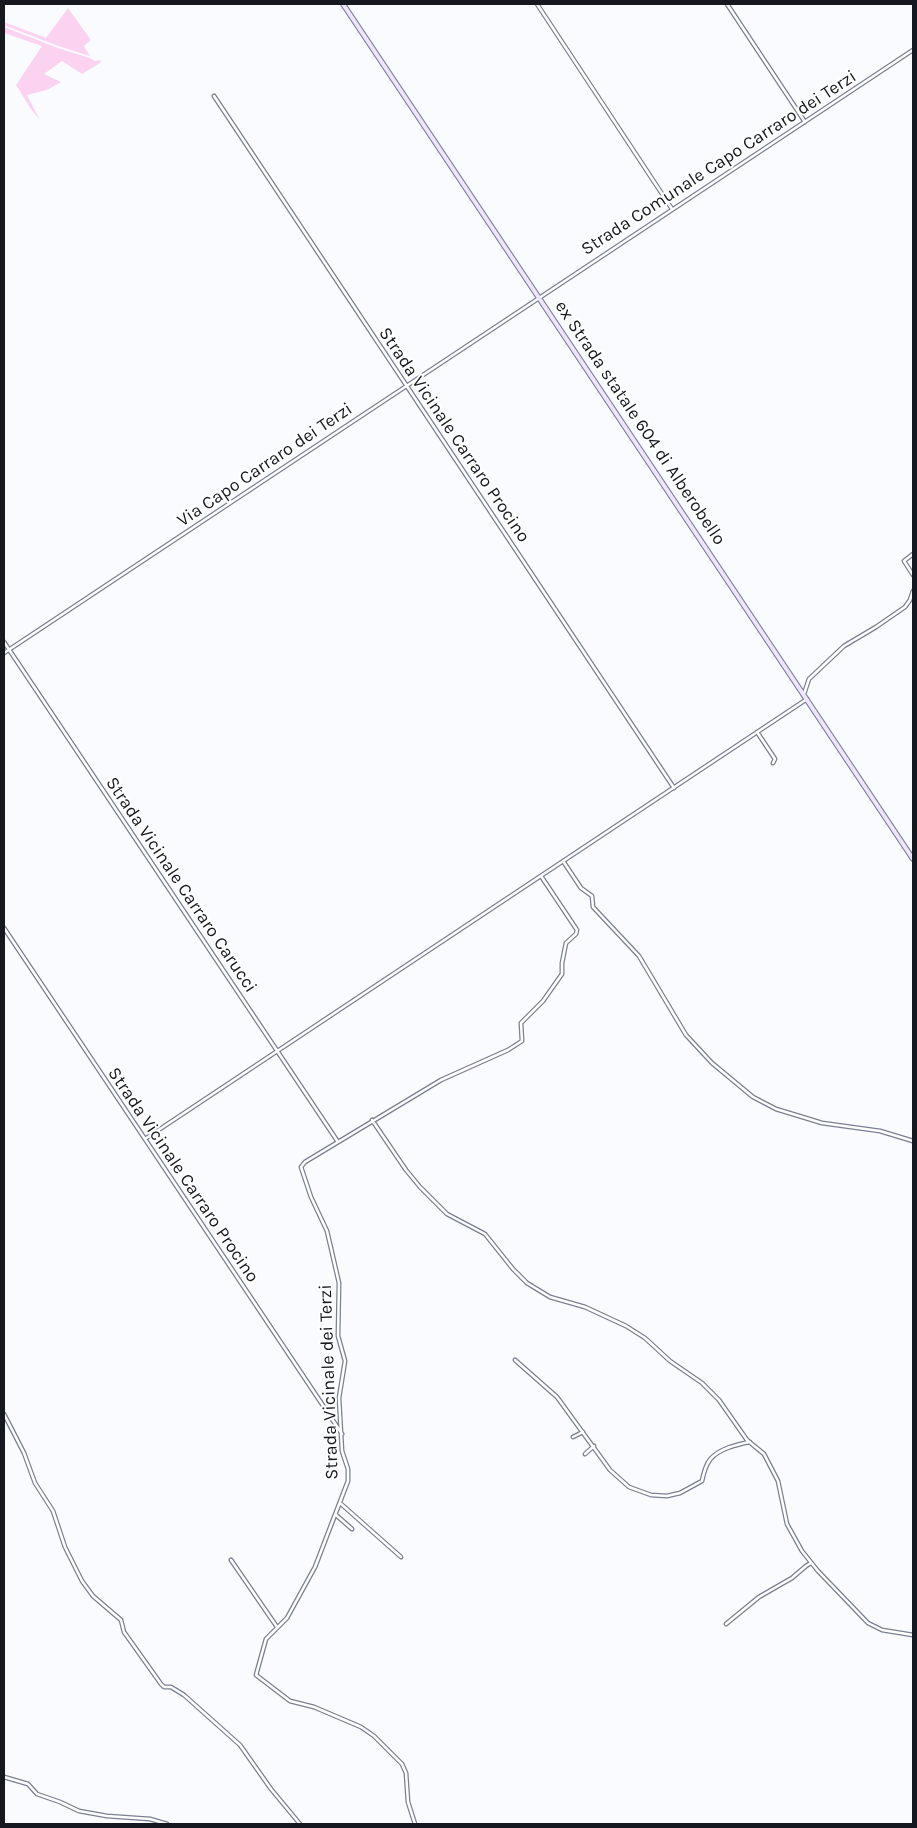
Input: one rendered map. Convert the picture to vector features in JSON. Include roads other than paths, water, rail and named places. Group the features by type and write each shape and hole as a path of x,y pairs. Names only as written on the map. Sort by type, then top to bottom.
{"main road":[{"name":"ex Strada statale 604 di Alberobello","path":"343,4 913,859"}],"street":[{"path":"537,4 672,209"},
{"path":"727,4 804,122"},
{"name":"Strada Comunale Capo Carraro dei Terzi","path":"540,297 913,50"},
{"name":"Strada Vicinale Carraro Procino","path":"214,96 674,788"},
{"name":"Via Capo Carraro dei Terzi","path":"4,653 540,297"},
{"path":"913,554 904,560 913,575"},
{"path":"804,694 810,679 848,642 876,627 904,607 910,600 913,591"},
{"name":"Strada Vicinale Carraro Carucci","path":"4,642 338,1142"},
{"path":"145,1139 807,699"},
{"path":"757,732 774,759 773,763"},
{"path":"563,861 579,885 592,896 593,907 639,956 686,1034 712,1063 731,1080 760,1101 785,1112 822,1123 880,1131 913,1141"},
{"name":"Strada Vicinale dei Terzi","path":"415,1824 408,1802 405,1770 402,1764 374,1736 345,1719 314,1707 290,1701 257,1676 256,1672 264,1643 289,1614 315,1567 336,1515 347,1484 348,1475 342,1451 339,1398 345,1361 338,1336 339,1283 327,1231 315,1206 301,1167 305,1162 372,1120 442,1080 508,1050 522,1041 521,1024 543,1001 562,974 562,963 567,940 576,934 578,930 541,876"},
{"name":"Strada Vicinale Carraro Procino","path":"4,928 342,1435"},
{"path":"372,1120 420,1187 447,1214 485,1234 527,1283 550,1297 584,1307 626,1326 645,1338 670,1361 698,1380 712,1393 750,1442 764,1454 776,1477 787,1524 802,1551 830,1585 868,1623 882,1630 913,1635"},
{"path":"515,1360 554,1393 610,1470 623,1483 641,1492 667,1496 680,1493 702,1481 704,1470 714,1454 750,1442"},
{"path":"4,1414 24,1453 35,1483 53,1511 74,1567 86,1590 121,1620 124,1632 161,1684 164,1687 171,1687 184,1695 240,1745 271,1789 300,1824"},
{"path":"573,1437 583,1431"},
{"path":"585,1454 594,1446"},
{"path":"340,1503 401,1557"},
{"path":"336,1515 352,1529"},
{"path":"232,1560 276,1628"},
{"path":"726,1624 759,1597 792,1578 812,1563"},
{"path":"4,1777 28,1784 37,1794 79,1811 107,1816 150,1819 167,1824"}]}
